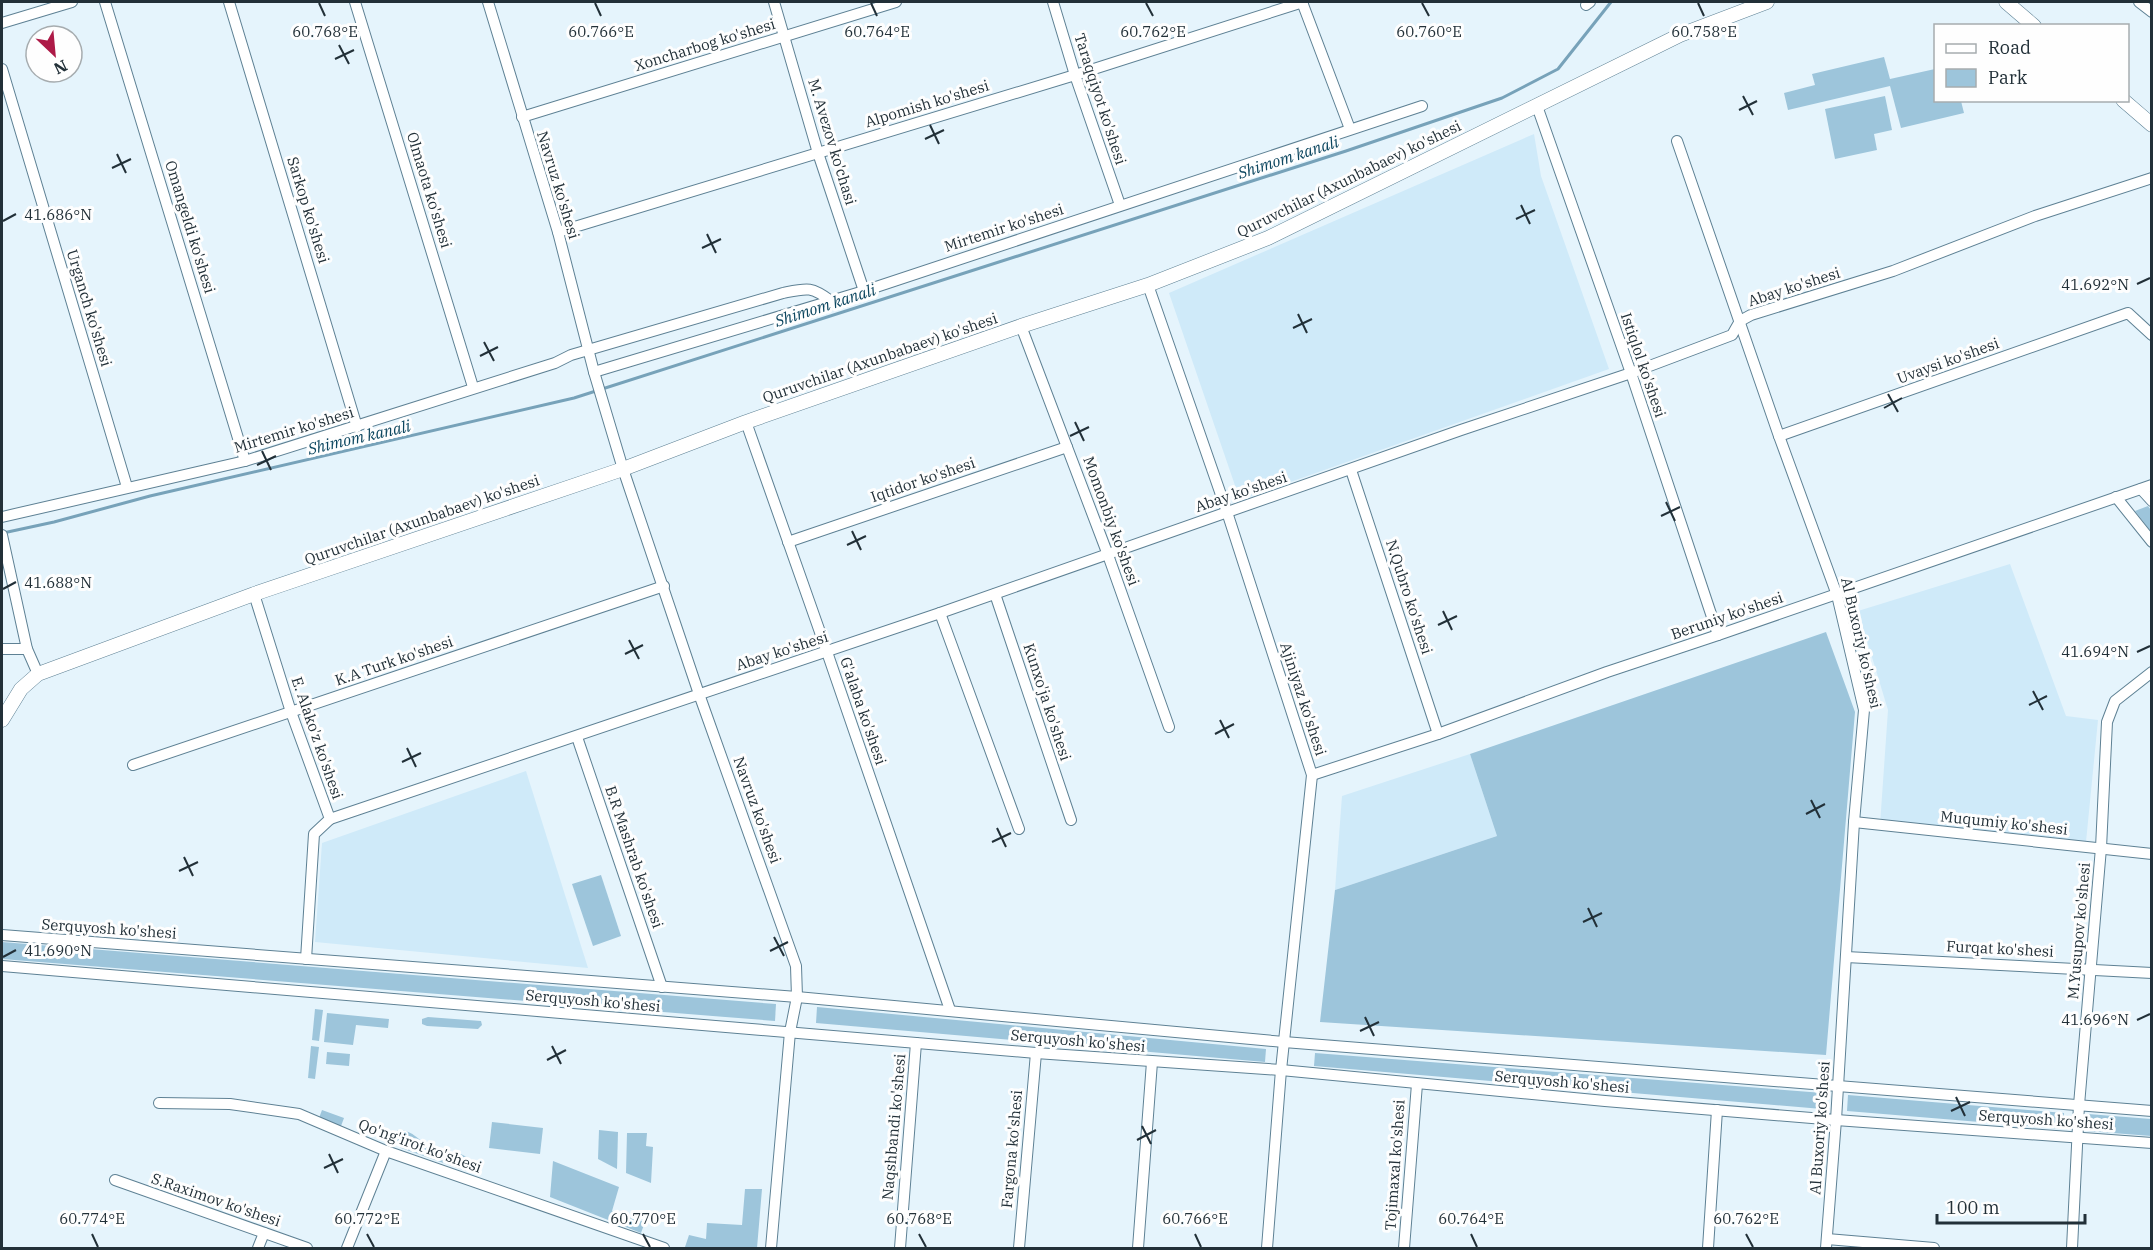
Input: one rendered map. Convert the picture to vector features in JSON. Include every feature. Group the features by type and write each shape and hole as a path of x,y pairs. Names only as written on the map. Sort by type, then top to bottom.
{"main road":[{"name":"Quruvchilar (Axunbabaev) ko'shesi","path":"2,720 21,690 38,674 254,594 623,469 746,422 1021,326 1148,285 1269,238 1680,35 1767,2"},
{"path":"2006,2 2032,24"},
{"path":"2125,102 2151,125"}],"street":[{"path":"2,23 72,2"},
{"name":"Omangeldi ko'shesi","path":"105,2 246,461"},
{"name":"Sarkop ko'shesi","path":"229,2 357,427"},
{"name":"Olmaota ko'shesi","path":"355,2 473,387"},
{"name":"Navruz ko'shesi","path":"492,2 522,117 558,232 595,375 623,469 699,694 796,966 797,997 790,1032 771,1248"},
{"name":"M. Avezov ko'chasi","path":"774,2 818,153 864,291"},
{"name":"Xoncharbog ko'shesi","path":"522,117 896,2"},
{"name":"Taraqqiyot ko'shesi","path":"1053,2 1075,75 1120,205"},
{"path":"1302,2 1350,129"},
{"name":"Alpomish ko'shesi","path":"558,232 1075,75 1302,2"},
{"path":"2139,2 2151,12"},
{"name":"Urganch ko'shesi","path":"2,69 127,487"},
{"name":"Mirtemir ko'shesi","path":"595,375 864,291 1422,106"},
{"name":"Istiqlol ko'shesi","path":"1537,106 1718,635"},
{"name":"Al Buxoriy ko'shesi","path":"1677,141 1779,436 1837,595 1864,710 1854,822 1826,1244"},
{"name":"Abay ko'shesi","path":"330,819 827,652 1351,470 1470,426 1630,373 1732,335 1740,321 1751,315 1893,271 2035,216 2151,178"},
{"name":"Ajiniyaz ko'shesi","path":"1148,285 1227,512 1312,775 1281,1070 1267,1248"},
{"name":"Mirtemir ko'shesi","path":"2,517 246,461 357,427 473,387 555,363 571,355 805,288 816,289 831,301"},
{"name":"Uvaysi ko'shesi","path":"1779,436 2128,313 2151,335"},
{"name":"Momonbiy ko'shesi","path":"1021,326 1108,555 1169,728"},
{"name":"G'alaba ko'shesi","path":"746,422 950,1010"},
{"name":"Iqtidor ko'shesi","path":"788,542 1067,447"},
{"name":"N.Qubro ko'shesi","path":"1351,470 1438,734"},
{"path":"2146,487 2151,501"},
{"name":"Beruniy ko'shesi","path":"1312,775 1438,734 1607,672 1837,595 2146,487"},
{"path":"2116,498 2151,542"},
{"path":"2,536 27,649 38,674"},
{"name":"K.A Turk ko'shesi","path":"133,765 664,586"},
{"name":"E. Alako'z ko'shesi","path":"254,594 291,712 330,819 314,834 306,959"},
{"name":"Kunxo'ja ko'shesi","path":"995,594 1071,820"},
{"path":"940,613 1019,829"},
{"path":"2,649 27,649"},
{"name":"M.Yusupov ko'shesi","path":"2072,1248 2079,1105 2101,848 2107,722 2115,701 2151,672"},
{"name":"B.R Mashrab ko'shesi","path":"577,737 662,987"},
{"name":"Muqumiy ko'shesi","path":"1854,822 2151,854"},
{"name":"Serquyosh ko'shesi","path":"2,935 797,997 1284,1042 2151,1111"},
{"name":"Furqat ko'shesi","path":"1846,957 2151,973"},
{"name":"Serquyosh ko'shesi","path":"2,966 1036,1053 1281,1070 1836,1120 2151,1143"},
{"name":"Naqshbandi ko'shesi","path":"900,1248 916,1043"},
{"name":"Fargona ko'shesi","path":"1019,1248 1036,1053"},
{"path":"1138,1248 1152,1062"},
{"name":"Tojimaxal ko'shesi","path":"1404,1248 1417,1084"},
{"name":"Qo'ng'irot ko'shesi","path":"159,1103 230,1104 299,1114 386,1151 664,1248"},
{"path":"1708,1248 1718,1110"},
{"path":"347,1248 386,1151"},
{"name":"S.Raximov ko'shesi","path":"115,1180 307,1248"},
{"path":"258,1248 264,1233"},
{"path":"1826,1244 1934,1248"}],"shaded area":[{"path":"1534,134 1541,176 1609,369 1240,500 1169,293"},
{"path":"2010,564 2066,716 2098,720 2086,842 1880,825 1888,710 1858,611"},
{"path":"1470,754 1497,836 1335,890 1342,796"},
{"path":"526,771 588,968 315,942 322,843"}],"green space":[{"path":"1884,57 1890,79 1934,69 1934,102 1961,102 1964,113 1901,128 1890,86 1788,110 1784,93 1815,85 1812,74"},
{"path":"1885,96 1892,130 1874,134 1877,150 1835,159 1825,109"},
{"path":"2148,506 2151,510 2151,532 2135,511"},
{"path":"1826,632 1855,712 1826,1055 1320,1022 1335,890 1497,836 1470,754"},
{"path":"601,875 621,936 593,946 572,884"},
{"path":"2,942 776,1004 775,1021 2,959"},
{"path":"817,1007 1266,1049 1265,1062 816,1023"},
{"path":"315,1009 323,1010 319,1041 312,1040"},
{"path":"327,1013 389,1019 388,1028 356,1025 353,1045 324,1042"},
{"path":"428,1017 481,1021 482,1025 478,1029 422,1024 422,1019"},
{"path":"311,1046 319,1047 315,1079 308,1078"},
{"path":"327,1052 350,1054 349,1066 326,1064"},
{"path":"1315,1053 1823,1093 1822,1109 1314,1066"},
{"path":"1848,1095 2064,1113 2063,1129 1847,1111"},
{"path":"322,1110 344,1118 341,1126 319,1118"},
{"path":"2088,1114 2151,1119 2151,1136 2087,1131"},
{"path":"492,1122 543,1128 540,1154 489,1148"},
{"path":"398,1130 412,1134 428,1146 438,1150 465,1156 473,1163 472,1169 466,1171 401,1148 393,1136"},
{"path":"599,1130 618,1132 617,1169 598,1159"},
{"path":"627,1133 647,1133 646,1146 653,1147 651,1183 626,1173"},
{"path":"553,1161 619,1187 612,1211 645,1222 641,1233 550,1197"},
{"path":"745,1189 762,1189 757,1248 685,1247 689,1235 706,1239 707,1223 742,1225"}],"waterway":[{"name":"Shimom kanali","path":"3,533 150,496 574,398 1346,151 1502,98 1558,69 1611,2"}]}
